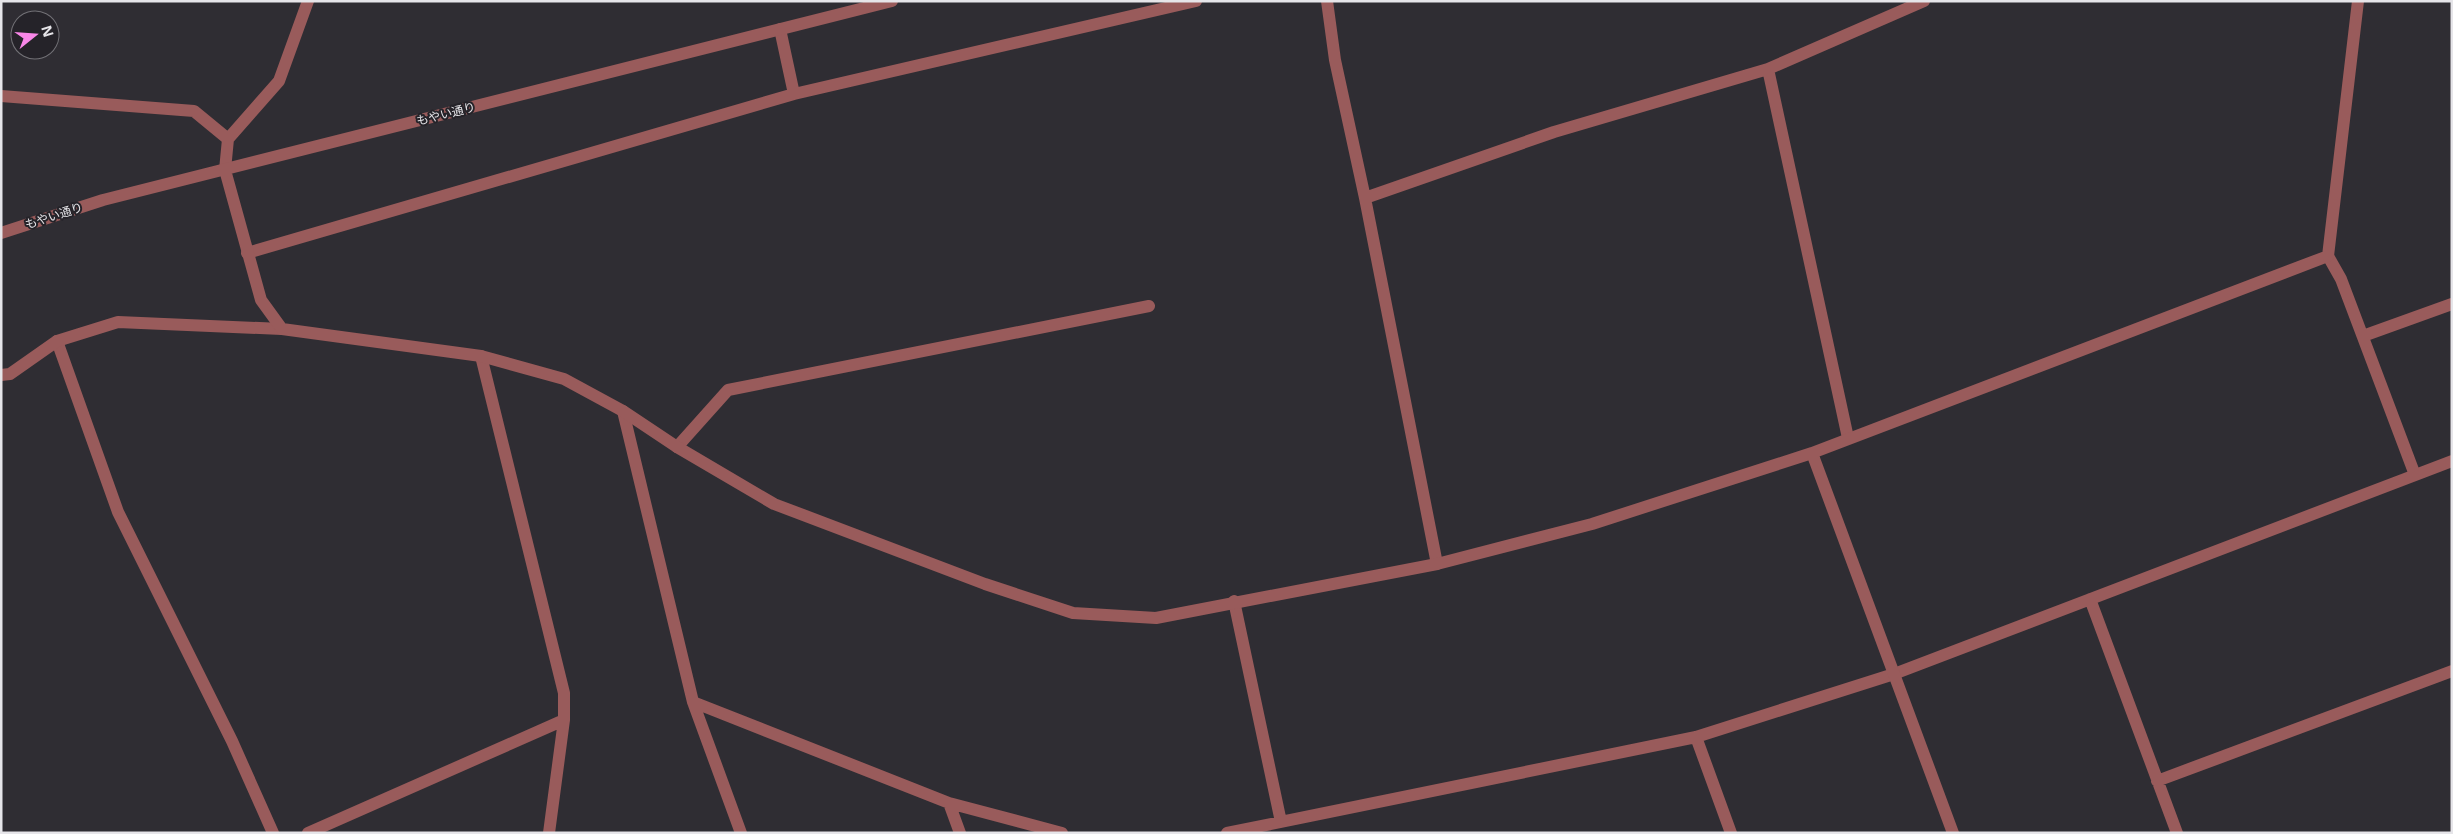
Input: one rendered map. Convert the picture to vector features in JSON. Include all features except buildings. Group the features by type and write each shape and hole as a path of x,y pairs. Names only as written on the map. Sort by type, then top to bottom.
{"street":[{"path":"282,329 261,300 225,170 228,139 279,81 308,1"},
{"name":"もやい通り","path":"1,233 103,200 892,1"},
{"path":"247,253 794,94 1196,1"},
{"path":"1327,1 1335,60 1365,198 1437,564"},
{"path":"1365,198 1554,132 1768,69 1924,1"},
{"path":"2358,1 2328,256 2341,279 2364,336 2415,475"},
{"path":"780,30 794,94"},
{"path":"1768,69 1848,438"},
{"path":"1,96 194,111 228,139"},
{"path":"1,375 10,374 57,341 118,322 282,329 481,356 564,380 623,410 677,447 774,504 985,584 1073,613 1156,618 1437,564 1592,524 1812,452 2328,256"},
{"path":"2364,336 2452,304"},
{"path":"677,447 728,390 1149,306"},
{"path":"57,341 118,512 232,741 273,833"},
{"path":"481,356 564,693 564,720 549,833"},
{"path":"623,410 692,702 741,833"},
{"path":"1812,452 1953,833"},
{"path":"1227,833 1696,737 1894,674 2452,462"},
{"path":"2090,599 2176,833"},
{"path":"1234,602 1282,822"},
{"path":"2157,781 2452,672"},
{"path":"692,702 949,803 1062,833"},
{"path":"308,833 564,720"},
{"path":"1696,737 1731,833"},
{"path":"949,803 960,833"}]}
